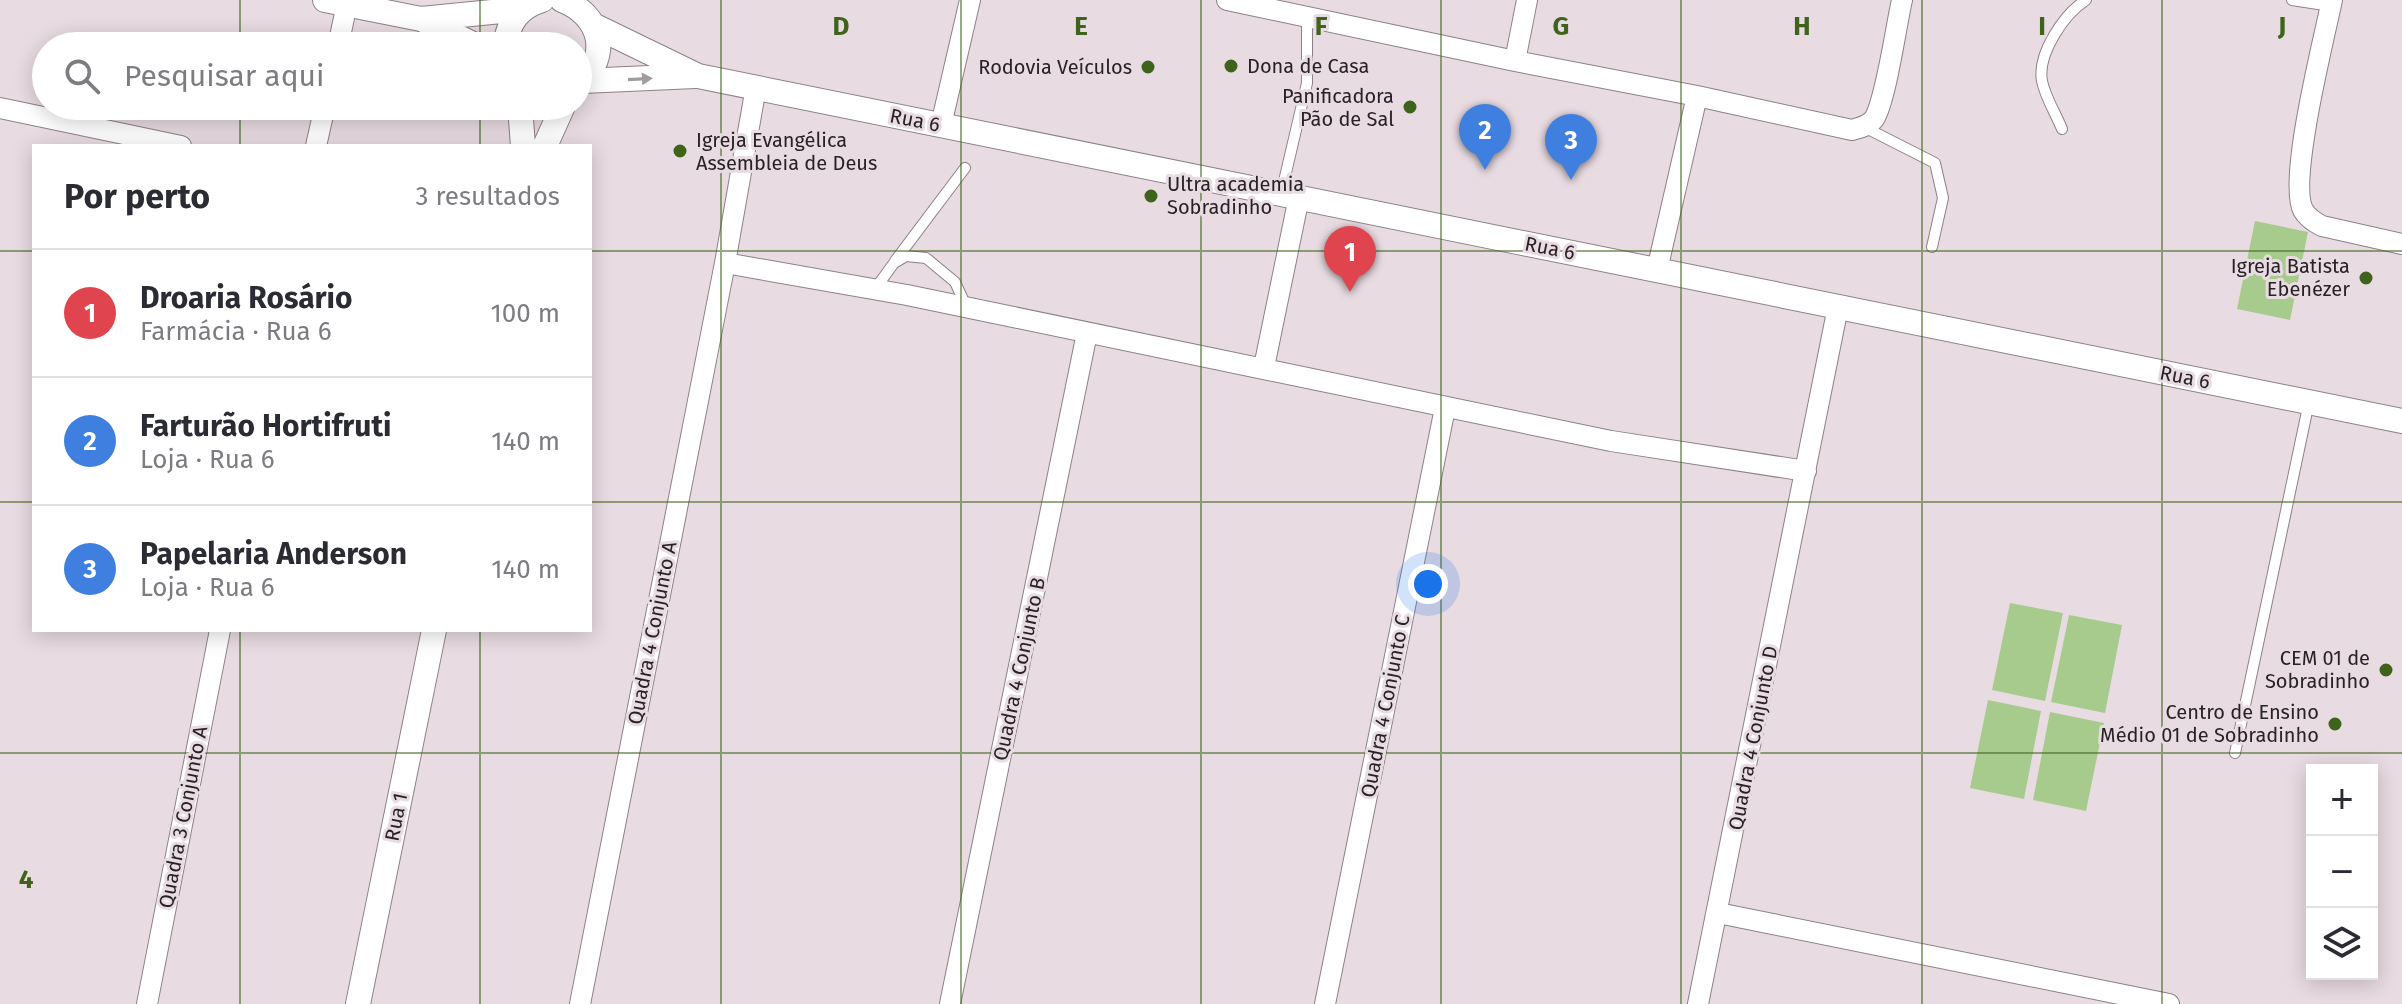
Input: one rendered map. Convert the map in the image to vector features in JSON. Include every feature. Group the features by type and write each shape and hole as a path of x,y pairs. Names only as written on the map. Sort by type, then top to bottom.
{"street":[{"name":"Rua 6","path":"562,0 698,76"},
{"path":"941,125 970,0"},
{"path":"1227,0 1852,130 1864,127 1873,119 1881,101 1902,0"},
{"path":"1515,61 1527,0"},
{"path":"337,32 336,2 421,19 448,32"},
{"path":"421,19 532,3"},
{"path":"507,32 513,19 532,3"},
{"path":"2332,3 2299,168 2302,206 2312,221 2322,226 2402,244"},
{"path":"589,14 598,41 592,70"},
{"name":"Rua 6","path":"592,81 698,76 2402,421"},
{"name":"Quadra 4 Conjunto A","path":"580,1004 725,263 756,87"},
{"path":"1657,270 1697,96"},
{"path":"0,108 32,115"},
{"path":"57,120 171,144"},
{"path":"316,144 322,120"},
{"path":"521,120 523,144"},
{"path":"546,144 557,120"},
{"path":"1264,367 1290,196"},
{"path":"725,263 875,289 1264,367 1611,441 1806,471"},
{"name":"Quadra 4 Conjunto D","path":"1698,1004 1838,307"},
{"name":"Quadra 4 Conjunto B","path":"950,1004 1087,333"},
{"name":"Quadra 4 Conjunto C","path":"1325,1004 1445,408"},
{"name":"Quadra 3 Conjunto A","path":"147,1004 220,632"},
{"name":"Rua 1","path":"358,1004 434,632"},
{"path":"1718,913 2070,994 2169,1004"}],"lane":[{"path":"2062,129 2041,80 2048,44 2077,6 2086,0"},
{"path":"2292,0 2332,3"},
{"path":"1290,196 1307,83 1307,17"},
{"path":"1864,127 1935,163 1943,198 1932,247"},
{"path":"875,289 965,168"},
{"path":"894,263 906,256 926,258 955,282 967,308"},
{"path":"2235,753 2309,402"}],"green space":[{"path":"2255,221 2308,232 2290,320 2237,309"},
{"path":"2010,603 2063,613 2045,701 1992,690"},
{"path":"2069,615 2122,625 2105,713 2051,702"},
{"path":"1988,700 2041,711 2024,799 1970,788"},
{"path":"2050,712 2104,723 2086,811 2033,800"}],"place":[{"name":"Dona de Casa","path":"1231,66"},
{"name":"Rodovia Veículos","path":"1148,67"},
{"name":"Panificadora Pão de Sal","path":"1410,107"},
{"name":"Igreja Evangélica Assembleia de Deus","path":"680,151"},
{"name":"Farturão Hortifruti","path":"1485,170"},
{"name":"Papelaria Anderson","path":"1571,180"},
{"name":"Ultra academia Sobradinho","path":"1151,196"},
{"name":"Igreja Batista Ebenézer","path":"2366,278"},
{"name":"Droaria Rosário","path":"1350,292"},
{"name":"CEM 01 de Sobradinho","path":"2386,670"},
{"name":"Centro de Ensino Médio 01 de Sobradinho","path":"2335,724"}]}
